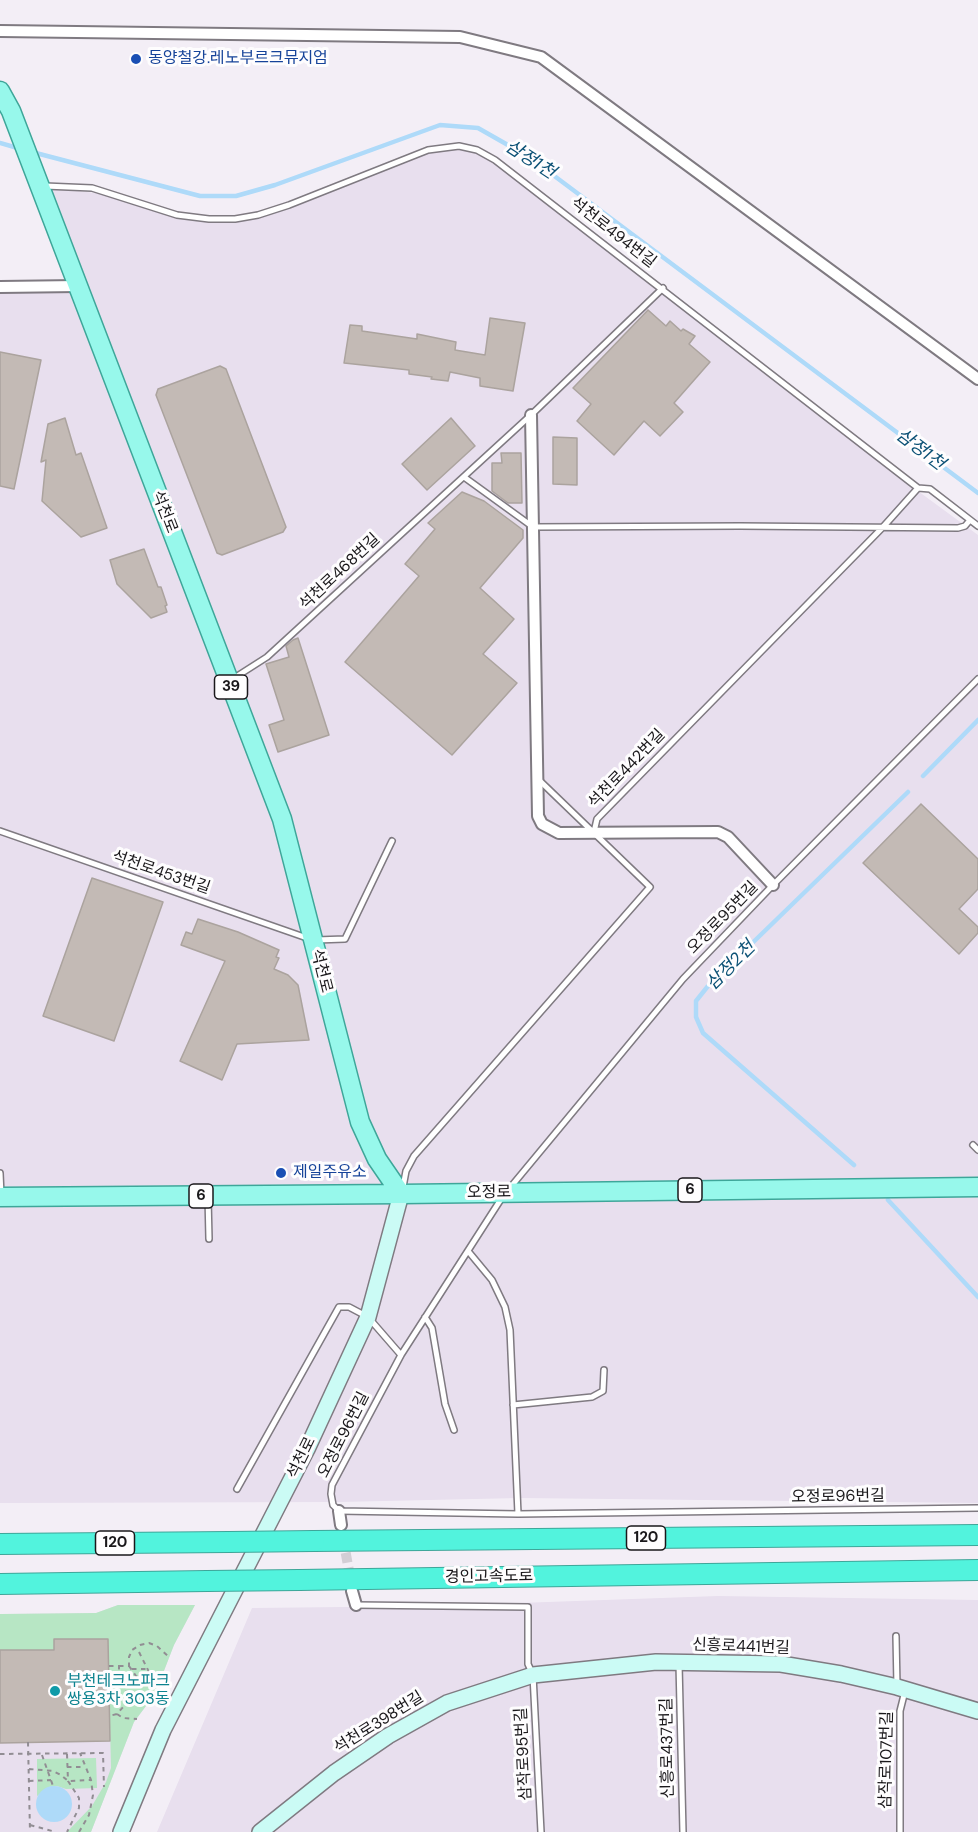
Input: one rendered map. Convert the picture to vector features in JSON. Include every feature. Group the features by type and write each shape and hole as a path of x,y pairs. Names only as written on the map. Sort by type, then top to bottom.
{"highway":[{"name":"120","path":"0,1544 978,1535"},
{"name":"경인고속도로","path":"0,1584 978,1570"},
{"path":"863,1572 978,1581"}],"main road":[{"name":"석천로","path":"0,91 11,111 282,819 360,1122 377,1159 401,1194"},
{"name":"오정로","path":"0,1197 978,1186"}],"street":[{"path":"0,31 460,37 541,57 978,379"},
{"path":"0,287 78,286"},
{"path":"531,415 538,816 542,824 559,833 718,832 728,837 773,885"},
{"name":"석천로","path":"121,1832 163,1730 307,1449 368,1317 401,1194"},
{"path":"339,1511 340,1525"},
{"path":"352,1591 356,1605"},
{"name":"신흥로441번길","path":"533,1675 656,1662 781,1664 841,1674 901,1688 978,1711"},
{"name":"석천로398번길","path":"260,1832 334,1773 388,1736 447,1703 533,1675"}],"lane":[{"name":"석천로494번길","path":"39,186 92,188 177,214 209,219 235,219 258,215 289,205 428,150 459,146 477,150 495,160 663,288 918,488 930,489 978,526"},
{"name":"석천로468번길","path":"229,681 267,657 531,415 663,288"},
{"path":"464,477 533,527 958,528 965,526 970,520"},
{"name":"석천로442번길","path":"401,1194 406,1171 414,1156 650,887 594,832 597,819 883,527 918,488"},
{"name":"오정로95번길","path":"505,1193 683,979 978,679"},
{"path":"537,778 594,832"},
{"name":"석천로453번길","path":"0,831 313,940"},
{"path":"313,940 345,939 392,841"},
{"path":"0,1173 0,1197"},
{"name":"오정로96번길","path":"505,1193 401,1355 332,1485 333,1505 339,1511 518,1514 978,1508"},
{"path":"208,1196 209,1239"},
{"path":"468,1251 492,1280 505,1307 510,1330 518,1514"},
{"path":"237,1489 339,1307 349,1307 368,1317 401,1355"},
{"path":"425,1317 432,1328 445,1404 454,1430"},
{"path":"513,1405 592,1397 603,1391 604,1370"},
{"name":"삼작로95번길","path":"356,1605 528,1607 528,1664 533,1675 541,1832"},
{"name":"삼작로107번길","path":"896,1636 901,1688 900,1832"},
{"name":"신흥로437번길","path":"679,1663 683,1832"}],"path":[{"path":"136,1647 152,1678 149,1680 136,1676 130,1668 129,1657 132,1650 136,1647 149,1643 157,1646 169,1657"},
{"path":"109,1666 147,1669"},
{"path":"109,1716 117,1714 127,1698 126,1686 119,1672 119,1666"},
{"path":"117,1714 123,1718 137,1719"},
{"path":"28,1742 30,1832"},
{"path":"67,1753 68,1781"},
{"path":"79,1832 92,1806 93,1795 91,1780 80,1753"},
{"path":"0,1754 103,1753 104,1786"},
{"path":"41,1754 53,1786"},
{"path":"67,1767 86,1767"},
{"path":"29,1769 61,1774 79,1798 79,1808 68,1832"},
{"path":"29,1781 51,1780"},
{"path":"68,1781 91,1780"},
{"path":"30,1825 56,1832"}],"shaded area":[{"path":"459,146 495,160 922,494 978,535 978,1503 520,1498 339,1502 0,1503 0,287 77,286 39,186 118,196 187,216 235,219 270,211 428,150"},
{"path":"718,1596 978,1600 978,1832 157,1832 252,1608 434,1606"},
{"path":"118,1605 195,1605 174,1645 155,1694 134,1722 91,1832 0,1832 0,1614 96,1613"}],"green space":[{"path":"118,1605 195,1605 174,1645 155,1694 134,1722 91,1832 67,1832 92,1806 111,1768 108,1639 54,1639 54,1650 0,1650 0,1614 96,1613"},
{"path":"96,1758 97,1788 49,1787 37,1796 37,1759"}],"water":[{"path":"54,1786 67,1791 72,1804 67,1817 54,1822 41,1817 36,1804 41,1791"}],"building":[{"path":"648,310 666,326 670,321 681,331 683,329 695,336 689,344 710,362 674,403 683,412 660,436 644,421 614,455 577,421 591,404 573,388"},
{"path":"490,318 525,323 513,391 480,386 480,378 450,372 448,381 409,374 409,370 344,363 350,325 362,326 362,331 417,339 417,334 456,342 455,350 485,355"},
{"path":"0,352 41,360 14,489 0,486"},
{"path":"220,366 226,369 286,527 283,532 222,555 217,553 156,395 158,389"},
{"path":"65,418 76,455 81,453 107,528 81,537 42,501 46,460 41,462 48,424"},
{"path":"451,418 475,446 427,490 402,464"},
{"path":"553,437 577,438 577,485 553,484"},
{"path":"501,453 521,453 522,503 508,503 492,491 492,463 502,463"},
{"path":"462,492 484,501 523,530 523,538 480,588 514,619 483,654 517,683 452,755 345,662 419,576 405,564 435,529 428,523"},
{"path":"144,549 167,605 165,606 167,612 151,618 117,584 110,560"},
{"path":"298,638 329,735 278,752 269,725 284,720 266,664 289,657 286,646"},
{"path":"921,804 978,859 978,889 959,909 978,927 978,933 959,954 863,863"},
{"path":"92,878 163,902 114,1041 43,1016"},
{"path":"198,919 238,932 279,950 276,957 279,958 274,969 288,975 298,985 309,1040 237,1044 222,1080 180,1061 225,961 181,945 186,932 192,934"},
{"name":"부천테크노파크 쌍용3차 303동","path":"54,1639 108,1639 110,1741 0,1743 0,1650 54,1650"}],"waterway":[{"name":"삼정1천","path":"32,152 200,196 236,196 275,185 440,125 478,128 529,157 978,493"},
{"name":"삼정1천","path":"0,143 21,149"},
{"name":"삼정2천","path":"923,776 978,720"},
{"name":"삼정2천","path":"854,1165 703,1033 696,1017 696,1001 708,986 908,792"},
{"name":"삼정2천","path":"888,1200 978,1297"}],"tunnel":[{"path":"343,1538 351,1582"}],"place":[{"name":"동양철강.레노부르크뮤지엄","path":"136,59"},
{"name":"제일주유소","path":"281,1173"},
{"name":"부천테크노파크 쌍용3차 303동","path":"55,1691"}]}
